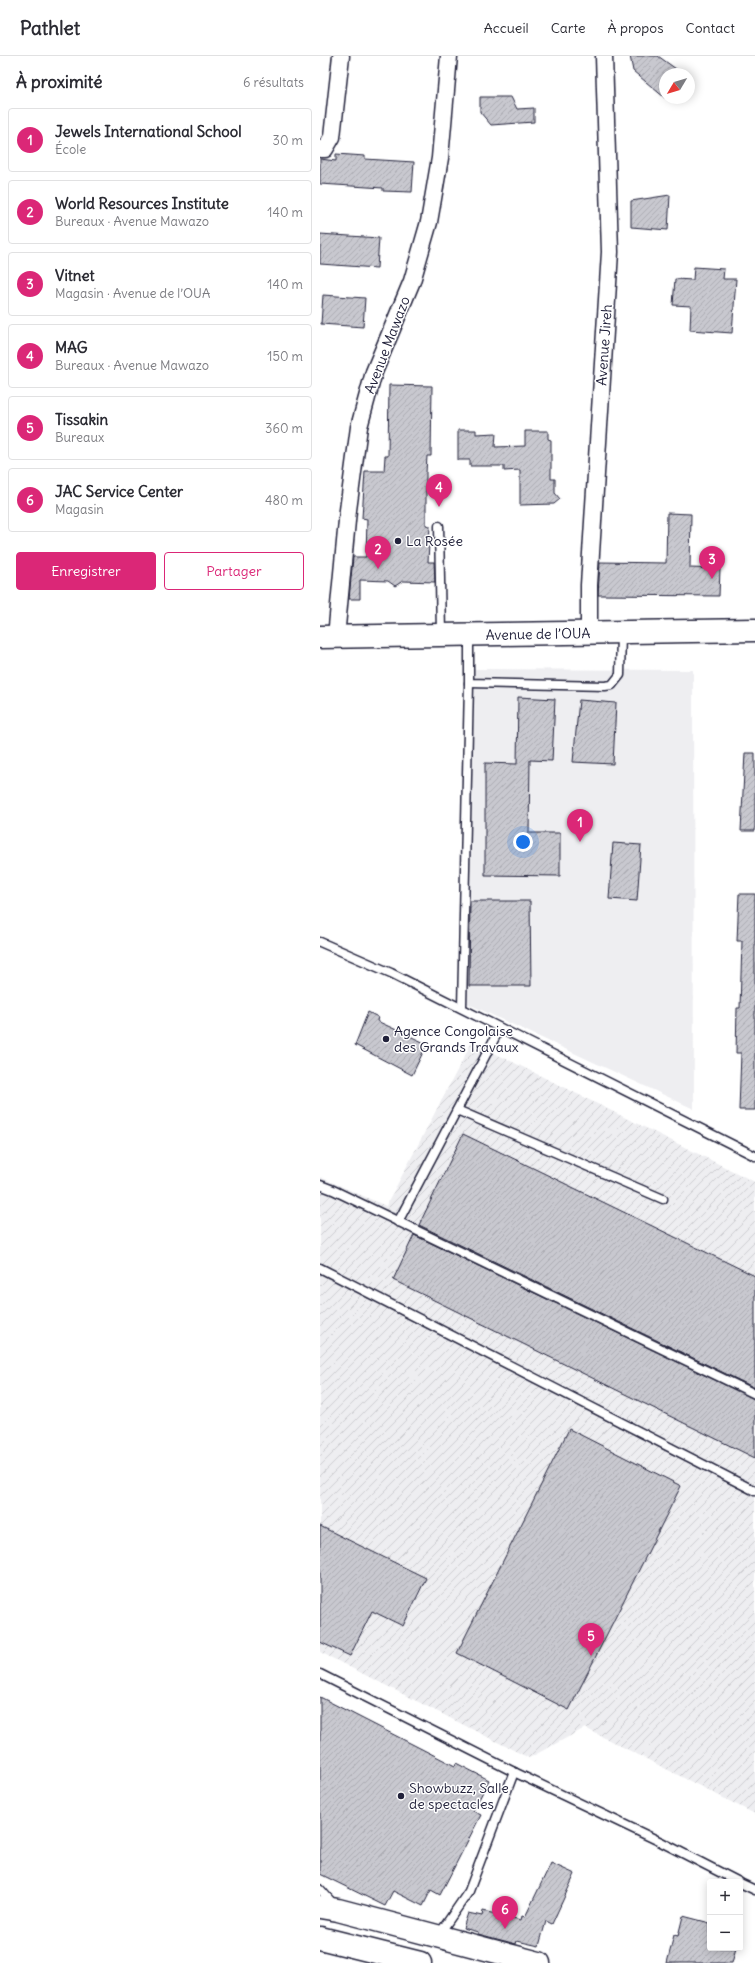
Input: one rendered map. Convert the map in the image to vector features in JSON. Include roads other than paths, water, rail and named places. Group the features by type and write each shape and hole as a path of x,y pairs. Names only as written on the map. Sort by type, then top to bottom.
{"main road":[{"name":"Avenue de l’OUA","path":"328,637 621,633 755,628"},
{"path":"329,1909 539,1963"},
{"path":"320,1938 420,1963"}],"street":[{"path":"320,149 325,149 332,137 341,56"},
{"name":"Avenue Mawazo","path":"328,637 348,510 359,427 374,372 412,280 429,222 440,158 449,56"},
{"name":"Avenue Jireh","path":"589,633 589,585 610,252 604,56"}],"lane":[{"path":"439,526 441,636"},
{"path":"469,683 612,685 620,675 621,633"},
{"path":"462,1008 469,636"},
{"path":"320,942 391,973 755,1156"},
{"path":"398,1222 500,1028"},
{"path":"457,1110 664,1199"},
{"path":"320,1185 755,1394"},
{"path":"320,1268 755,1492"},
{"path":"320,1674 514,1772 661,1842 733,1879"},
{"path":"437,1937 469,1891 514,1772"},
{"path":"743,1884 755,1890"},
{"path":"320,1889 329,1909"}],"place":[{"name":"MAG","path":"439,507"},
{"name":"La Rosée","path":"398,541"},
{"name":"World Resources Institute","path":"378,569"},
{"name":"Vitnet","path":"712,579"},
{"name":"Jewels International School","path":"580,842"},
{"name":"Agence Congolaise des Grands Travaux","path":"386,1039"},
{"name":"Tissakin","path":"591,1656"},
{"name":"Showbuzz, Salle de spectacles","path":"401,1796"},
{"name":"JAC Service Center","path":"505,1929"}]}
